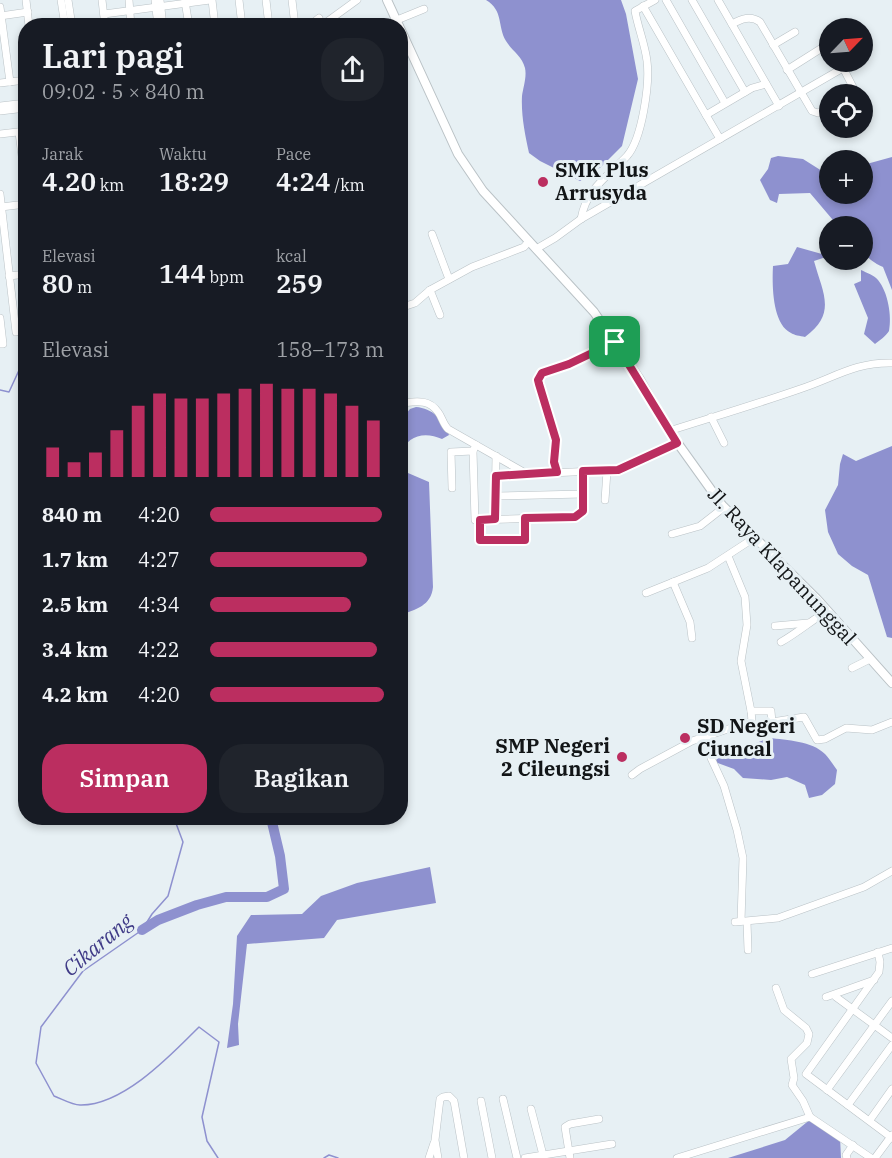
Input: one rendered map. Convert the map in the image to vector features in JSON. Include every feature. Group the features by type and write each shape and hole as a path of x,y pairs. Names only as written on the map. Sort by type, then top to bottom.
{"street":[{"path":"26,0 28,18"},
{"path":"61,0 63,18"},
{"path":"69,0 71,18"},
{"path":"102,0 104,18"},
{"path":"129,0 130,18"},
{"path":"104,14 130,11 158,3 211,0 214,18"},
{"path":"239,0 241,18"},
{"path":"266,0 267,18"},
{"path":"292,0 294,18"},
{"path":"334,18 357,0"},
{"name":"Jl. Raya Klapanunggal","path":"387,0 396,18"},
{"path":"581,219 588,196 627,155 637,139 648,72 635,11 655,0"},
{"path":"666,0 725,103"},
{"path":"692,0 745,92"},
{"path":"718,0 779,106"},
{"path":"186,2 188,18"},
{"path":"158,3 161,18"},
{"path":"643,6 720,139"},
{"path":"0,7 10,82"},
{"path":"408,19 424,9"},
{"path":"1,16 27,12"},
{"path":"732,24 746,18 756,19 801,93 815,113 819,112"},
{"path":"773,45 795,32"},
{"name":"Jl. Raya Klapanunggal","path":"408,43 464,164 483,191 594,312 639,378 669,431 722,505 827,611 892,683"},
{"path":"787,70 819,50"},
{"path":"536,249 581,219 779,106 832,72"},
{"path":"0,83 18,81"},
{"path":"705,115 745,92 766,84"},
{"path":"0,106 18,103"},
{"path":"0,111 18,109"},
{"path":"0,134 18,132"},
{"path":"0,194 16,332"},
{"path":"2,207 18,205"},
{"path":"432,234 449,279"},
{"path":"408,305 415,303 430,290 449,279 472,267 524,247 530,241"},
{"path":"9,276 18,275"},
{"path":"430,290 440,315"},
{"path":"0,318 3,344 0,345"},
{"path":"557,472 554,462 556,440 539,384 539,376 615,342"},
{"path":"669,431 821,382 858,366 874,362 892,363"},
{"path":"408,402 423,401 429,404 439,413 443,424 448,429 475,448 496,456 527,474"},
{"path":"711,417 724,443"},
{"path":"496,476 607,471 626,467 677,443"},
{"path":"475,448 473,507 475,520 575,517 583,511 583,471"},
{"path":"452,488 451,452 475,448"},
{"path":"495,519 496,456"},
{"path":"605,500 607,471"},
{"path":"496,496 583,494"},
{"path":"672,534 700,526 723,508 722,505"},
{"path":"480,520 480,540 525,540 525,518"},
{"path":"646,593 708,568 754,538"},
{"path":"632,775 692,741 750,722 752,711 741,661 747,625 745,597 728,556"},
{"path":"673,582 688,617 692,638"},
{"path":"781,642 827,611"},
{"path":"776,626 808,623"},
{"path":"852,668 870,659"},
{"path":"752,711 771,711 772,722 804,717 817,740 825,739 846,728 872,730 892,722"},
{"path":"712,736 711,758 724,786 743,858 741,922 748,950"},
{"path":"741,922 778,918 864,887 892,871"},
{"path":"812,974 892,948"},
{"path":"776,988 784,1010 798,1020 809,1034 807,1043 790,1059 794,1078 792,1085 810,1117 873,1158 892,1136 806,1074 873,980 880,968 878,952"},
{"path":"826,997 873,980"},
{"path":"836,997 892,1038"},
{"path":"827,1090 892,1001"},
{"path":"848,1105 892,1045"},
{"path":"870,1120 892,1089"},
{"path":"429,1158 435,1140 441,1100 449,1096 455,1106 464,1158"},
{"path":"503,1099 517,1158"},
{"path":"481,1101 492,1158"},
{"path":"531,1109 543,1155"},
{"path":"677,1158 810,1117"},
{"path":"570,1155 565,1127 599,1119"},
{"path":"435,1140 438,1158"},
{"path":"525,1158 570,1155 612,1144"},
{"path":"847,1158 846,1155 853,1145"}],"water":[{"path":"486,0 621,0 626,14 638,79 622,146 601,167 580,181 529,153 522,110 525,68 522,60 503,35 498,14 492,4"},
{"path":"778,156 803,159 819,169 819,204 810,193 779,194 777,203 770,200 760,180 768,169 771,158"},
{"path":"892,157 892,290 883,267 873,261 873,216 830,216 819,204 873,204 873,162"},
{"path":"797,247 819,253 819,259 814,261 824,293 824,311 821,320 805,337 792,334 785,328 774,303 773,266 788,264"},
{"path":"861,270 878,280 888,304 889,331 875,344 864,334 868,318 854,284 861,281"},
{"path":"422,408 437,416 449,435 442,439 429,435 417,436 408,442 408,411 410,409"},
{"path":"892,446 892,638 887,637 868,575 852,566 838,554 828,532 825,510 838,485 843,454 856,461"},
{"path":"408,473 429,482 433,587 429,599 417,609 408,612"},
{"path":"769,738 799,742 820,750 837,770 835,784 822,795 809,798 805,785 787,777 771,780 743,778 734,769 715,762 726,745 743,748"},
{"path":"430,867 436,903 337,920 324,938 247,944 238,1024 239,1045 227,1048 233,1004 237,936 251,915 302,914 321,896 357,883"},
{"path":"812,1118 840,1137 841,1158 728,1158 785,1140"}],"waterway":[{"name":"Cikarang","path":"0,390 9,392 18,372"},
{"name":"Cikarang","path":"177,825 183,842 168,896 142,930 83,971 41,1027 36,1063 54,1096 77,1105 96,1103 113,1097 145,1077 199,1027 219,1042 202,1117 207,1141 218,1158"},
{"path":"142,930 158,920 197,905 226,897 267,897 284,889 280,856 273,825"},
{"name":"Cikarang","path":"324,1158 329,1155 338,1158"}],"place":[{"name":"SMK Plus Arrusyda","path":"543,182"},
{"name":"SD Negeri Ciuncal","path":"685,738"},
{"name":"SMP Negeri 2 Cileungsi","path":"622,757"}],"route":[{"path":"615,342 677,443 618,470 583,471 583,511 575,517 525,518 525,540 480,540 480,520 495,519 496,476 557,472 554,462 556,440 539,384 539,376 615,342"}]}
